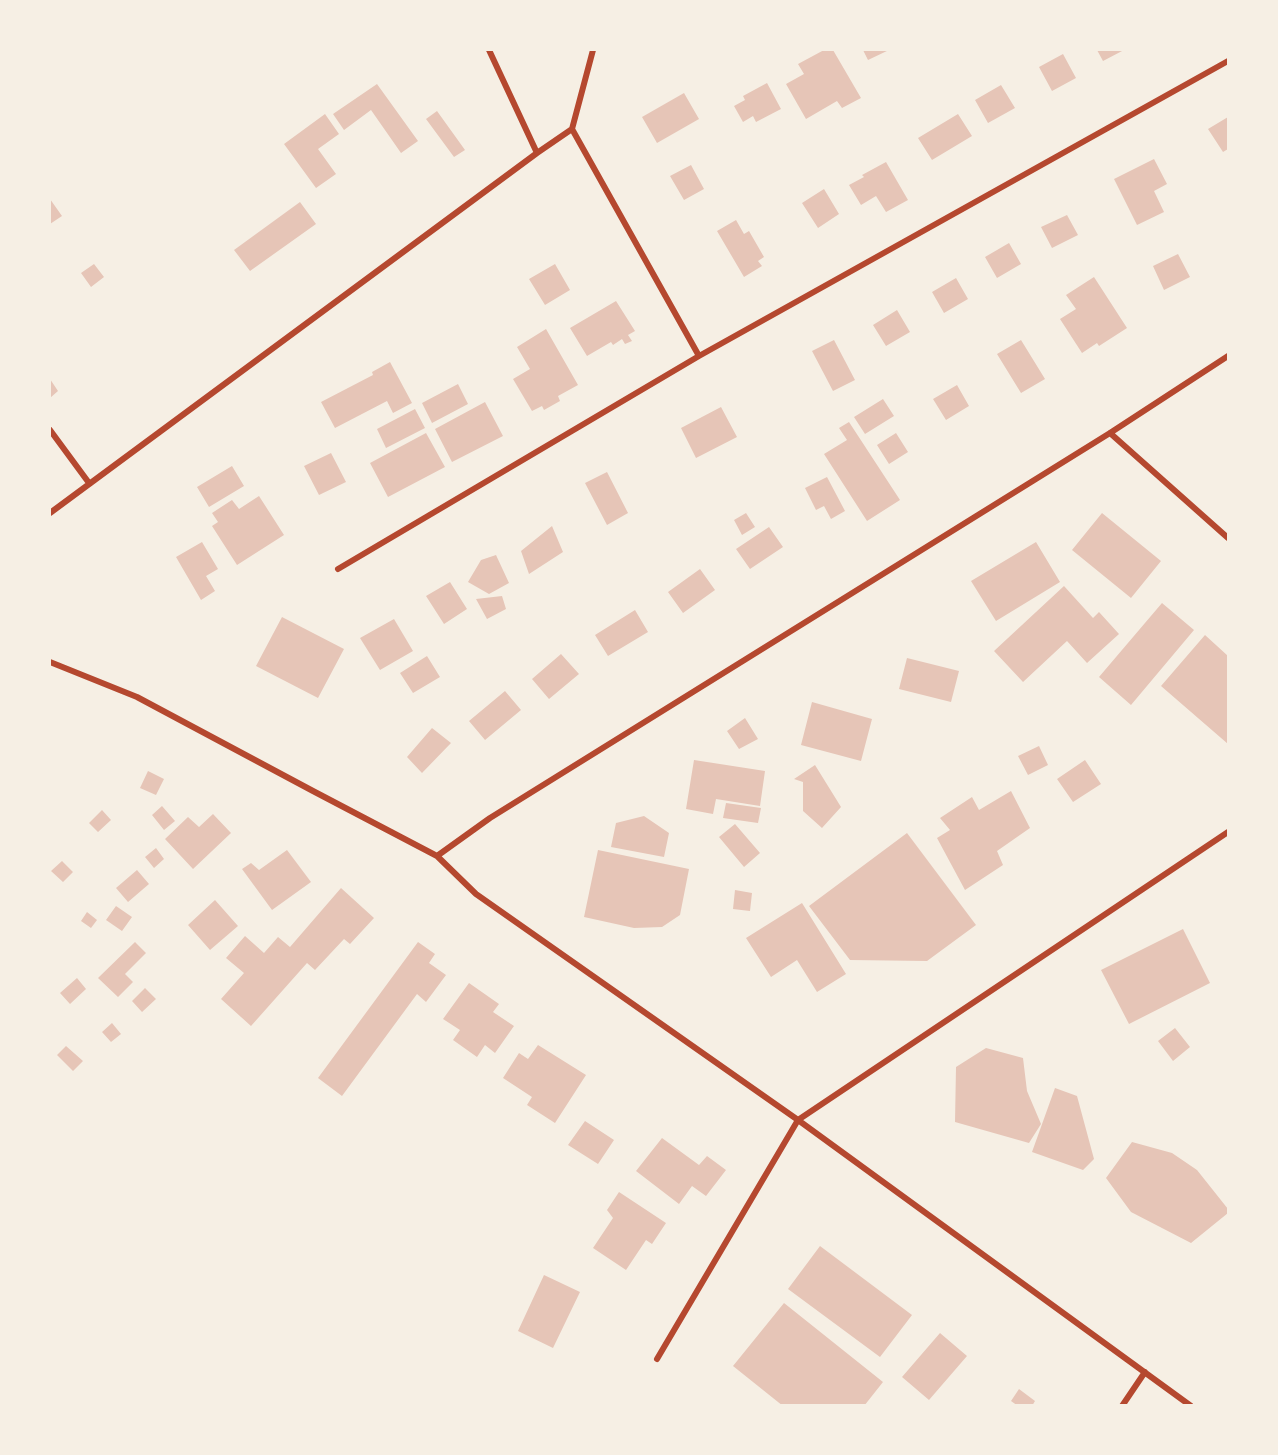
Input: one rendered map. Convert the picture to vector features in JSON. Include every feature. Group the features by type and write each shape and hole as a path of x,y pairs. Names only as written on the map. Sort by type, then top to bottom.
{"street":[{"path":"489,50 537,153"},
{"path":"50,513 537,153 573,129 593,50"},
{"path":"338,569 699,357 1228,61"},
{"path":"573,129 699,357"},
{"path":"437,856 490,818 1110,433 1228,356"},
{"path":"50,430 89,483"},
{"path":"1110,433 1228,538"},
{"path":"50,662 137,697 437,856 477,894 798,1120 1191,1406"},
{"path":"657,1359 798,1120 1228,832"},
{"path":"1122,1406 1145,1372"}],"building":[{"path":"824,50 833,50 861,98 842,108 837,101 806,119 786,84 804,74 798,64"},
{"path":"863,50 889,50 868,60"},
{"path":"1097,50 1124,50 1103,61"},
{"path":"1063,54 1076,78 1052,91 1039,67"},
{"path":"767,83 781,109 756,122 753,116 743,122 734,106 745,100 743,96"},
{"path":"377,84 418,141 401,153 371,110 344,130 333,114"},
{"path":"1001,85 1015,108 988,123 975,100"},
{"path":"684,93 699,119 657,143 642,117"},
{"path":"437,111 465,150 454,157 426,119"},
{"path":"325,114 339,134 318,149 336,174 316,188 284,144"},
{"path":"958,114 972,136 932,160 918,138"},
{"path":"1228,117 1228,149 1223,152 1208,129"},
{"path":"1154,159 1167,184 1154,191 1164,212 1137,225 1114,179"},
{"path":"886,162 908,200 886,212 876,196 861,205 849,185"},
{"path":"691,165 704,189 684,200 670,176"},
{"path":"824,189 839,214 818,228 802,203"},
{"path":"50,199 62,216 50,224"},
{"path":"300,202 316,224 250,271 234,250"},
{"path":"1067,215 1078,235 1052,248 1041,227"},
{"path":"736,220 744,234 749,231 764,257 758,261 762,266 744,277 717,231"},
{"path":"1009,243 1021,264 997,278 985,257"},
{"path":"1178,254 1190,277 1164,290 1153,266"},
{"path":"94,264 104,277 91,287 81,273"},
{"path":"555,264 570,290 545,305 529,279"},
{"path":"1094,277 1127,328 1099,346 1097,343 1082,353 1060,319 1076,309 1066,295"},
{"path":"956,278 968,299 944,313 932,292"},
{"path":"616,301 635,331 628,335 632,341 625,344 622,339 613,345 611,342 587,356 570,328"},
{"path":"897,310 910,332 886,346 873,325"},
{"path":"546,329 578,385 558,396 560,401 544,410 542,406 532,411 513,379 530,369 517,347"},
{"path":"834,340 855,380 833,391 812,351"},
{"path":"1021,340 1045,379 1021,393 997,354"},
{"path":"390,362 412,403 393,413 387,401 335,428 321,402 373,375 372,372"},
{"path":"50,379 58,391 50,398"},
{"path":"458,384 468,404 432,423 422,403"},
{"path":"957,385 969,406 946,420 933,399"},
{"path":"883,399 894,416 865,434 854,417"},
{"path":"485,402 503,436 452,462 435,429"},
{"path":"721,407 737,437 696,458 681,428"},
{"path":"415,409 425,428 386,448 377,429"},
{"path":"849,422 900,500 867,521 824,454 847,440 839,428"},
{"path":"426,433 445,467 388,497 370,463"},
{"path":"896,433 908,452 889,464 877,445"},
{"path":"331,453 346,482 319,495 304,466"},
{"path":"232,466 244,486 209,507 197,487"},
{"path":"607,472 628,513 607,525 585,483"},
{"path":"827,477 845,511 831,519 824,506 816,510 805,488"},
{"path":"259,496 284,535 237,565 212,526 218,522 212,513 232,500 239,509"},
{"path":"746,513 755,527 742,535 734,520"},
{"path":"1102,513 1161,561 1131,598 1072,550"},
{"path":"552,526 563,552 529,574 521,551"},
{"path":"769,527 783,547 750,569 736,549"},
{"path":"202,542 218,569 206,576 215,591 201,600 176,557"},
{"path":"1036,542 1060,582 996,621 971,581"},
{"path":"496,555 509,583 489,594 468,582 481,560"},
{"path":"700,569 715,590 683,613 668,592"},
{"path":"450,582 467,609 444,624 426,596"},
{"path":"1064,586 1093,618 1099,612 1119,634 1087,663 1067,641 1023,682 994,651"},
{"path":"502,596 506,609 487,619 476,599"},
{"path":"1162,603 1194,630 1131,705 1099,677"},
{"path":"635,610 648,632 608,656 595,635"},
{"path":"282,617 344,649 318,698 256,666"},
{"path":"394,619 413,651 380,670 360,638"},
{"path":"1205,635 1228,656 1228,744 1161,686"},
{"path":"561,654 579,674 549,699 532,679"},
{"path":"427,656 440,677 413,693 400,673"},
{"path":"907,658 959,671 951,702 899,689"},
{"path":"505,691 521,710 485,740 469,721"},
{"path":"812,702 872,719 861,761 801,745"},
{"path":"745,718 758,739 739,749 727,731"},
{"path":"432,728 451,743 422,773 407,757"},
{"path":"1039,746 1048,765 1028,775 1018,756"},
{"path":"694,760 765,771 760,806 716,799 713,814 686,809"},
{"path":"1085,760 1101,784 1073,802 1057,779"},
{"path":"815,765 841,807 822,828 803,811 803,782 794,779"},
{"path":"148,771 164,779 156,795 140,788"},
{"path":"1011,791 1030,828 997,851 1003,865 965,890 937,838 950,830 940,818 972,797 979,810"},
{"path":"726,803 761,808 758,823 723,818"},
{"path":"162,806 175,821 164,830 152,815"},
{"path":"102,810 111,820 98,832 89,823"},
{"path":"213,814 231,833 193,869 165,839 188,817 199,827"},
{"path":"644,816 669,833 664,857 611,847 616,823"},
{"path":"735,824 760,853 744,867 719,837"},
{"path":"907,833 976,925 927,961 850,960 809,906"},
{"path":"156,848 164,859 154,868 145,857"},
{"path":"287,850 311,882 272,910 242,869 251,863 259,870"},
{"path":"598,850 689,869 680,915 662,927 634,928 584,917"},
{"path":"62,861 73,872 63,882 51,871"},
{"path":"137,870 149,884 128,902 116,888"},
{"path":"341,888 374,918 350,944 344,939 315,970 307,963 251,1026 221,999 244,973 226,958 245,936 264,953 278,937 290,947"},
{"path":"735,890 752,893 750,911 733,909"},
{"path":"215,900 238,926 210,950 188,925"},
{"path":"802,903 846,974 817,992 797,960 771,977 746,938"},
{"path":"116,906 132,917 122,931 106,920"},
{"path":"87,912 97,920 91,928 81,921"},
{"path":"1183,929 1210,983 1129,1024 1101,970"},
{"path":"135,942 146,953 125,974 133,982 118,997 98,978"},
{"path":"418,942 435,954 429,963 446,975 426,1002 417,994 342,1096 318,1078"},
{"path":"77,978 86,989 70,1004 60,993"},
{"path":"469,983 499,1004 493,1012 514,1026 495,1053 485,1045 477,1057 453,1040 460,1030 443,1019"},
{"path":"145,988 156,999 142,1012 132,1001"},
{"path":"112,1023 121,1034 111,1042 102,1032"},
{"path":"1175,1028 1190,1047 1173,1061 1158,1041"},
{"path":"538,1045 586,1075 555,1123 527,1105 532,1097 503,1078 519,1053 528,1059"},
{"path":"66,1046 83,1061 73,1071 57,1055"},
{"path":"986,1048 1023,1058 1027,1091 1041,1124 1029,1143 955,1122 956,1067"},
{"path":"1055,1088 1077,1096 1094,1159 1083,1170 1032,1152"},
{"path":"585,1121 614,1140 598,1164 568,1145"},
{"path":"662,1138 699,1165 707,1156 726,1170 706,1196 692,1186 679,1204 636,1171"},
{"path":"1132,1142 1172,1153 1197,1170 1228,1209 1228,1213 1191,1243 1131,1212 1106,1178"},
{"path":"619,1192 666,1223 652,1244 646,1240 626,1270 593,1248 613,1218 607,1210"},
{"path":"820,1246 912,1315 880,1357 788,1289"},
{"path":"544,1275 580,1292 553,1348 518,1331"},
{"path":"784,1303 883,1382 864,1406 783,1406 733,1366"},
{"path":"940,1333 967,1356 929,1400 902,1377"},
{"path":"1019,1389 1035,1401 1032,1406 1018,1406 1011,1401"}]}
